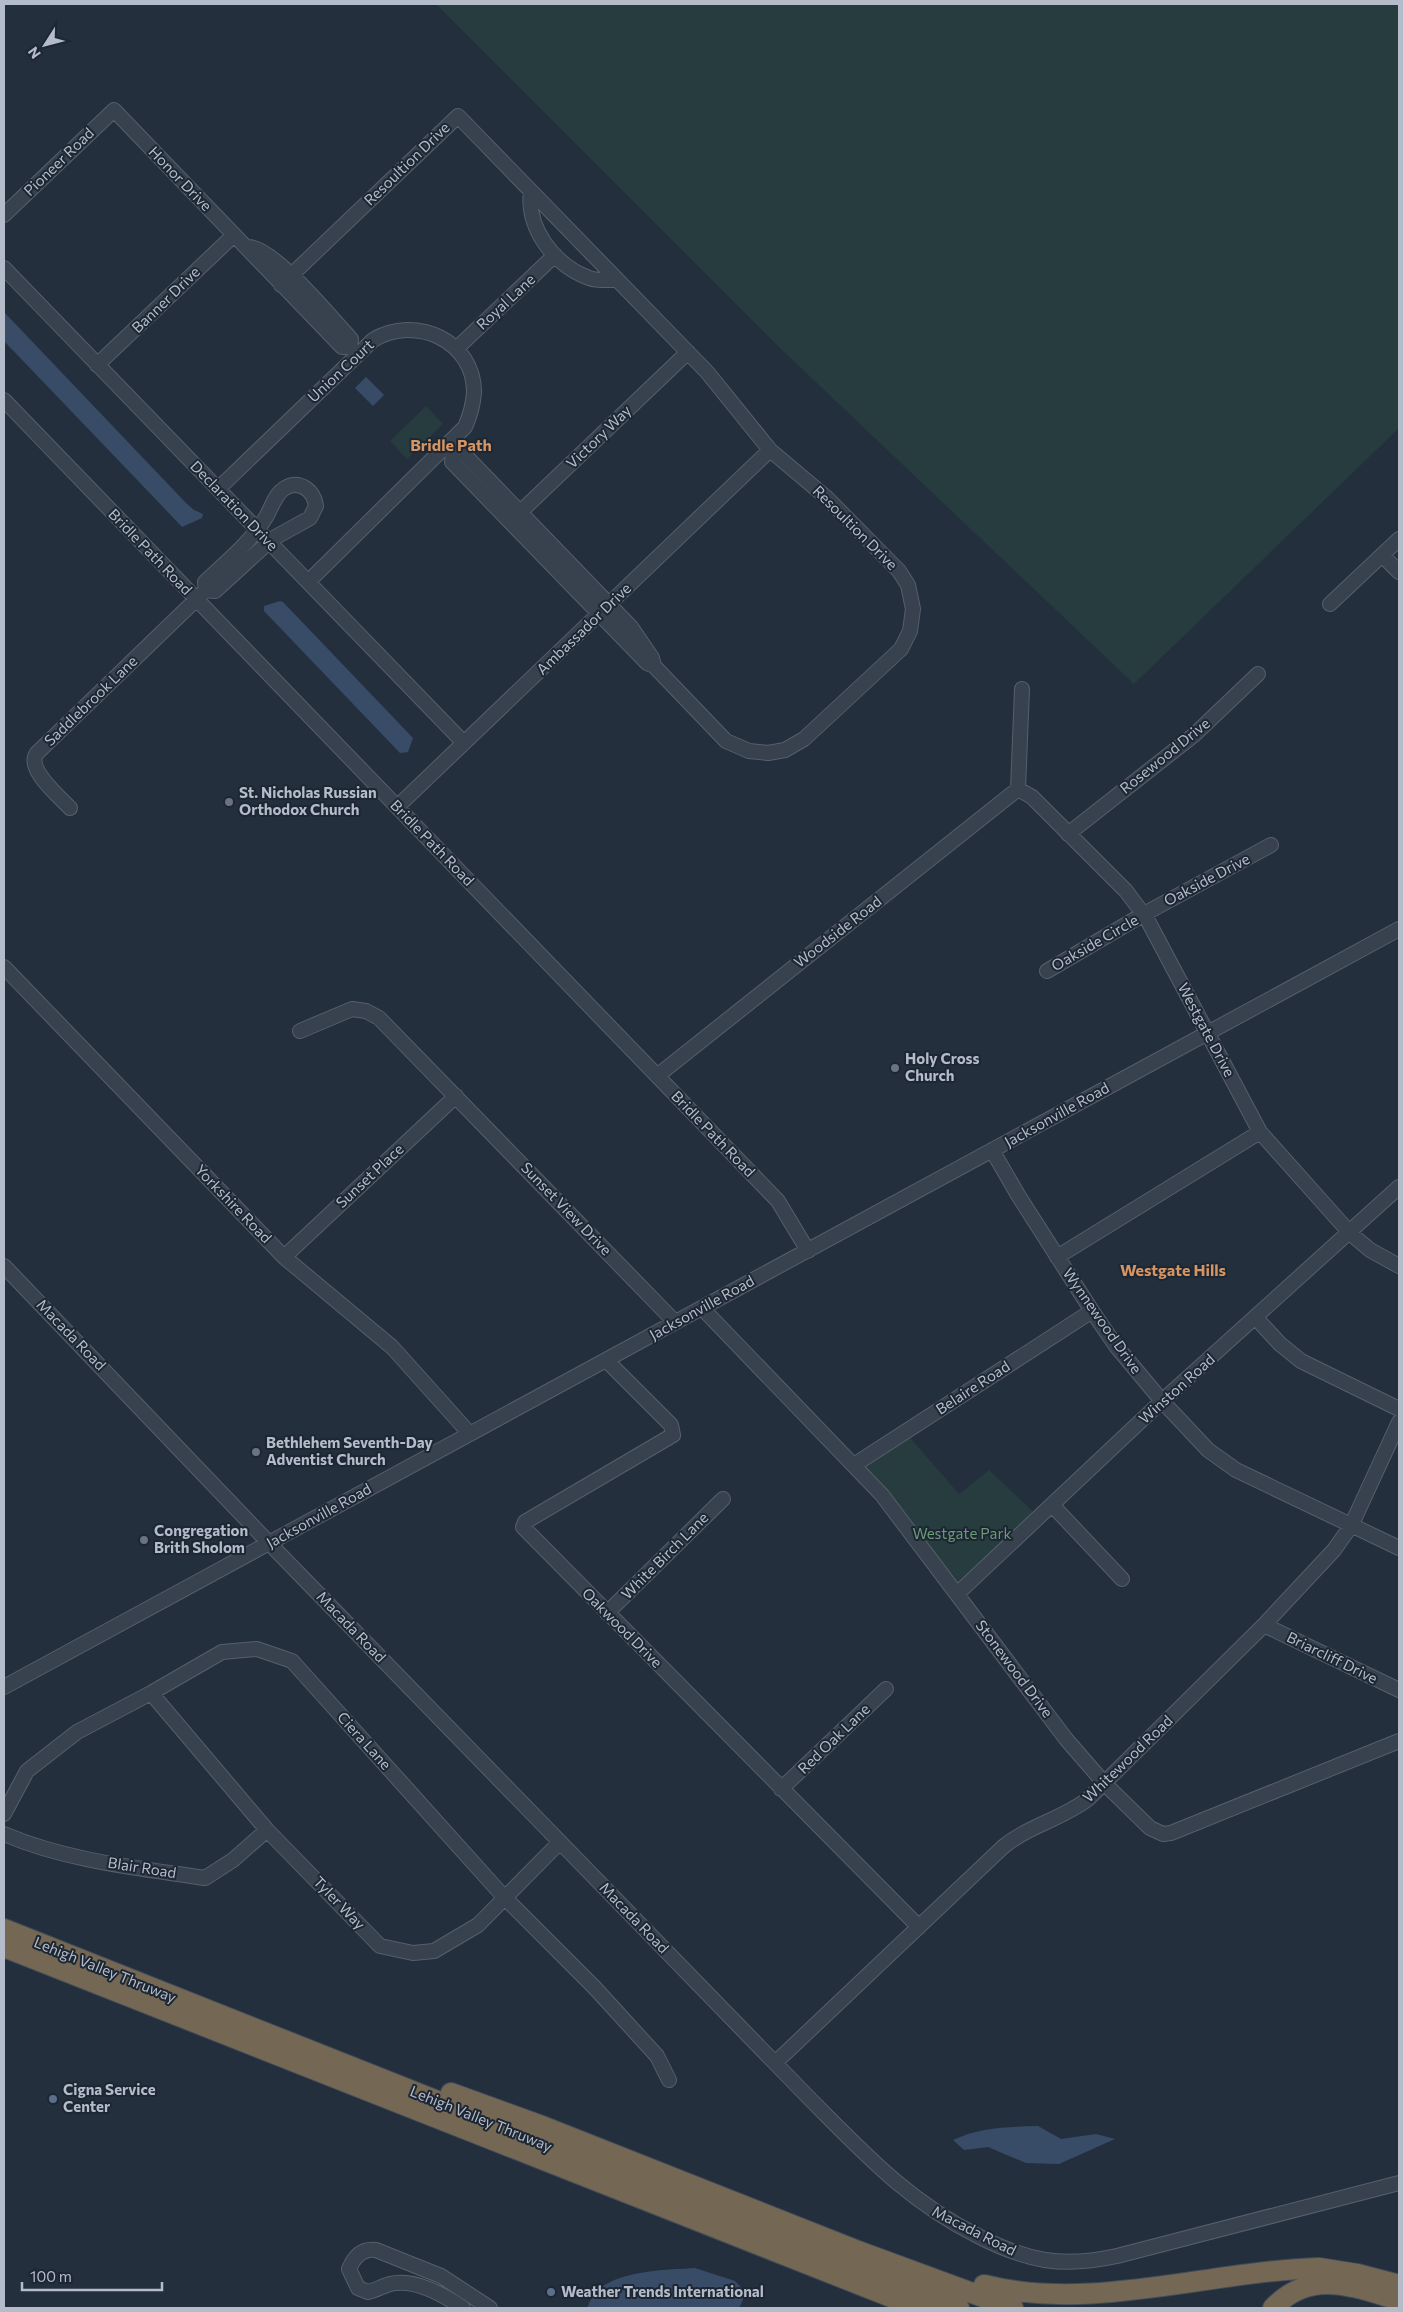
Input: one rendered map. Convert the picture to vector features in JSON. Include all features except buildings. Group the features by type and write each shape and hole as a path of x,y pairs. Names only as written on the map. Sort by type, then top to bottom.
{"highway":[{"name":"Lehigh Valley Thruway","path":"4,1930 958,2308"},
{"name":"Lehigh Valley Thruway","path":"4,1947 919,2308"},
{"path":"152,1989 354,2057 524,2120 779,2220 1013,2308"},
{"path":"779,2220 992,2288 1036,2297 1065,2299 1092,2297 1313,2268 1344,2271 1399,2285"},
{"path":"855,2283 902,2308"},
{"path":"1273,2308 1297,2290 1325,2283 1354,2287 1399,2300"}],"street":[{"name":"Pioneer Road","path":"4,215 114,110"},
{"name":"Honor Drive","path":"114,110 248,247 249,252 286,280 342,347 354,351"},
{"name":"Resoultion Drive","path":"286,280 458,116 688,352 770,450 827,498 899,572 908,585 913,609 912,624 904,644 804,740 785,750 768,753 749,751 726,742 654,666 646,663 604,609 515,517 461,451 450,450"},
{"path":"531,191 529,205 533,225 547,246 570,268 590,278 616,280"},
{"name":"Banner Drive","path":"98,365 234,234"},
{"name":"Royal Lane","path":"456,349 556,255"},
{"name":"Declaration Drive","path":"4,268 464,743"},
{"name":"Union Court","path":"218,489 354,351 381,336 410,329 437,335 456,349 469,371 474,392 472,409 466,427 450,450 308,582"},
{"name":"Victory Way","path":"515,517 688,352"},
{"name":"Bridle Path Road","path":"4,400 201,595 396,807 777,1200 808,1250"},
{"name":"Ambassador Drive","path":"396,807 770,450"},
{"path":"300,485 311,493 316,506 310,518 268,542 215,591 201,595 205,582 256,530 268,515 278,494 284,488 300,485"},
{"path":"1330,604 1399,539"},
{"path":"1382,555 1399,572"},
{"name":"Saddlebrook Lane","path":"70,808 35,770 34,756 201,595"},
{"name":"Rosewood Drive","path":"1068,834 1194,734 1258,674"},
{"path":"1018,789 1022,689"},
{"name":"Westgate Drive","path":"1018,789 1032,797 1126,891 1144,914 1260,1132 1350,1233 1370,1250 1399,1266"},
{"name":"Woodside Road","path":"657,1076 1018,789"},
{"name":"Oakside Drive","path":"1144,914 1271,845"},
{"name":"Oakside Circle","path":"1047,971 1144,914"},
{"name":"Jacksonville Road","path":"4,1687 1399,929"},
{"name":"Yorkshire Road","path":"4,967 284,1257 392,1347 470,1434"},
{"name":"Sunset View Drive","path":"300,1031 352,1009 366,1011 379,1018 395,1032 675,1322"},
{"name":"Sunset Place","path":"284,1257 456,1096"},
{"path":"1058,1257 1260,1132"},
{"name":"Wynnewood Drive","path":"992,1150 1092,1311 1116,1346 1162,1401 1208,1450 1227,1465 1399,1548"},
{"name":"Winston Road","path":"957,1594 1053,1506 1162,1401 1399,1187"},
{"name":"Macada Road","path":"4,1267 269,1543 775,2063 878,2167 923,2205 985,2240 1020,2254 1047,2260 1076,2262 1117,2256 1399,2183"},
{"name":"Stonewood Drive","path":"702,1308 882,1495 1066,1739 1105,1784 1150,1828 1163,1834 1171,1833 1399,1741"},
{"name":"Belaire Road","path":"854,1465 1092,1311"},
{"path":"1256,1318 1280,1344 1301,1361 1399,1409"},
{"name":"Oakwood Drive","path":"606,1360 671,1425 673,1435 525,1522 523,1527 781,1790 919,1927"},
{"name":"Whitewood Road","path":"775,2063 1014,1838 1077,1807 1105,1784 1264,1625 1334,1550 1351,1526 1399,1422"},
{"name":"White Birch Lane","path":"607,1614 723,1499"},
{"path":"1053,1506 1122,1579"},
{"name":"Briarcliff Drive","path":"1264,1625 1399,1690"},
{"name":"Ciera Lane","path":"4,1814 27,1770 77,1732 151,1693 222,1652 257,1649 292,1662 504,1897 595,1988 657,2056 669,2080"},
{"name":"Red Oak Lane","path":"781,1790 886,1689"},
{"name":"Tyler Way","path":"151,1693 267,1830 380,1946 413,1954 434,1951 478,1925 560,1842"},
{"name":"Blair Road","path":"4,1834 32,1846 80,1858 205,1878 233,1860 267,1830"},
{"path":"462,2308 426,2288 408,2284 392,2284 368,2292 358,2288 349,2269 357,2255 368,2249 376,2250 441,2276 490,2308"}],"green space":[{"path":"436,4 1399,4 1399,428 1134,684 782,350"},
{"path":"426,406 443,424 407,459 390,441"},
{"name":"Westgate Park","path":"905,1432 959,1494 989,1470 1040,1518 957,1594 854,1465"}],"water":[{"path":"4,312 186,503 194,510 203,514 202,518 182,527 4,341"},
{"path":"366,377 384,395 373,406 355,388"},
{"path":"280,601 413,738 408,752 400,753 264,611 264,606"},
{"path":"1038,2126 1061,2139 1096,2134 1115,2139 1059,2164 1026,2163 988,2147 964,2150 953,2140 984,2130"},
{"path":"695,2268 735,2281 746,2293 739,2308 587,2308 594,2294 603,2286 615,2280 642,2273"}],"place":[{"name":"St. Nicholas Russian Orthodox Church","path":"229,802"},
{"name":"Holy Cross Church","path":"895,1068"},
{"name":"Bethlehem Seventh-Day Adventist Church","path":"256,1452"},
{"name":"Congregation Brith Sholom","path":"144,1540"},
{"name":"Cigna Service Center","path":"53,2099"},
{"name":"Weather Trends International","path":"551,2292"}],"district":[{"name":"Bridle Path","path":"451,445"},
{"name":"Westgate Hills","path":"1173,1270"}]}
